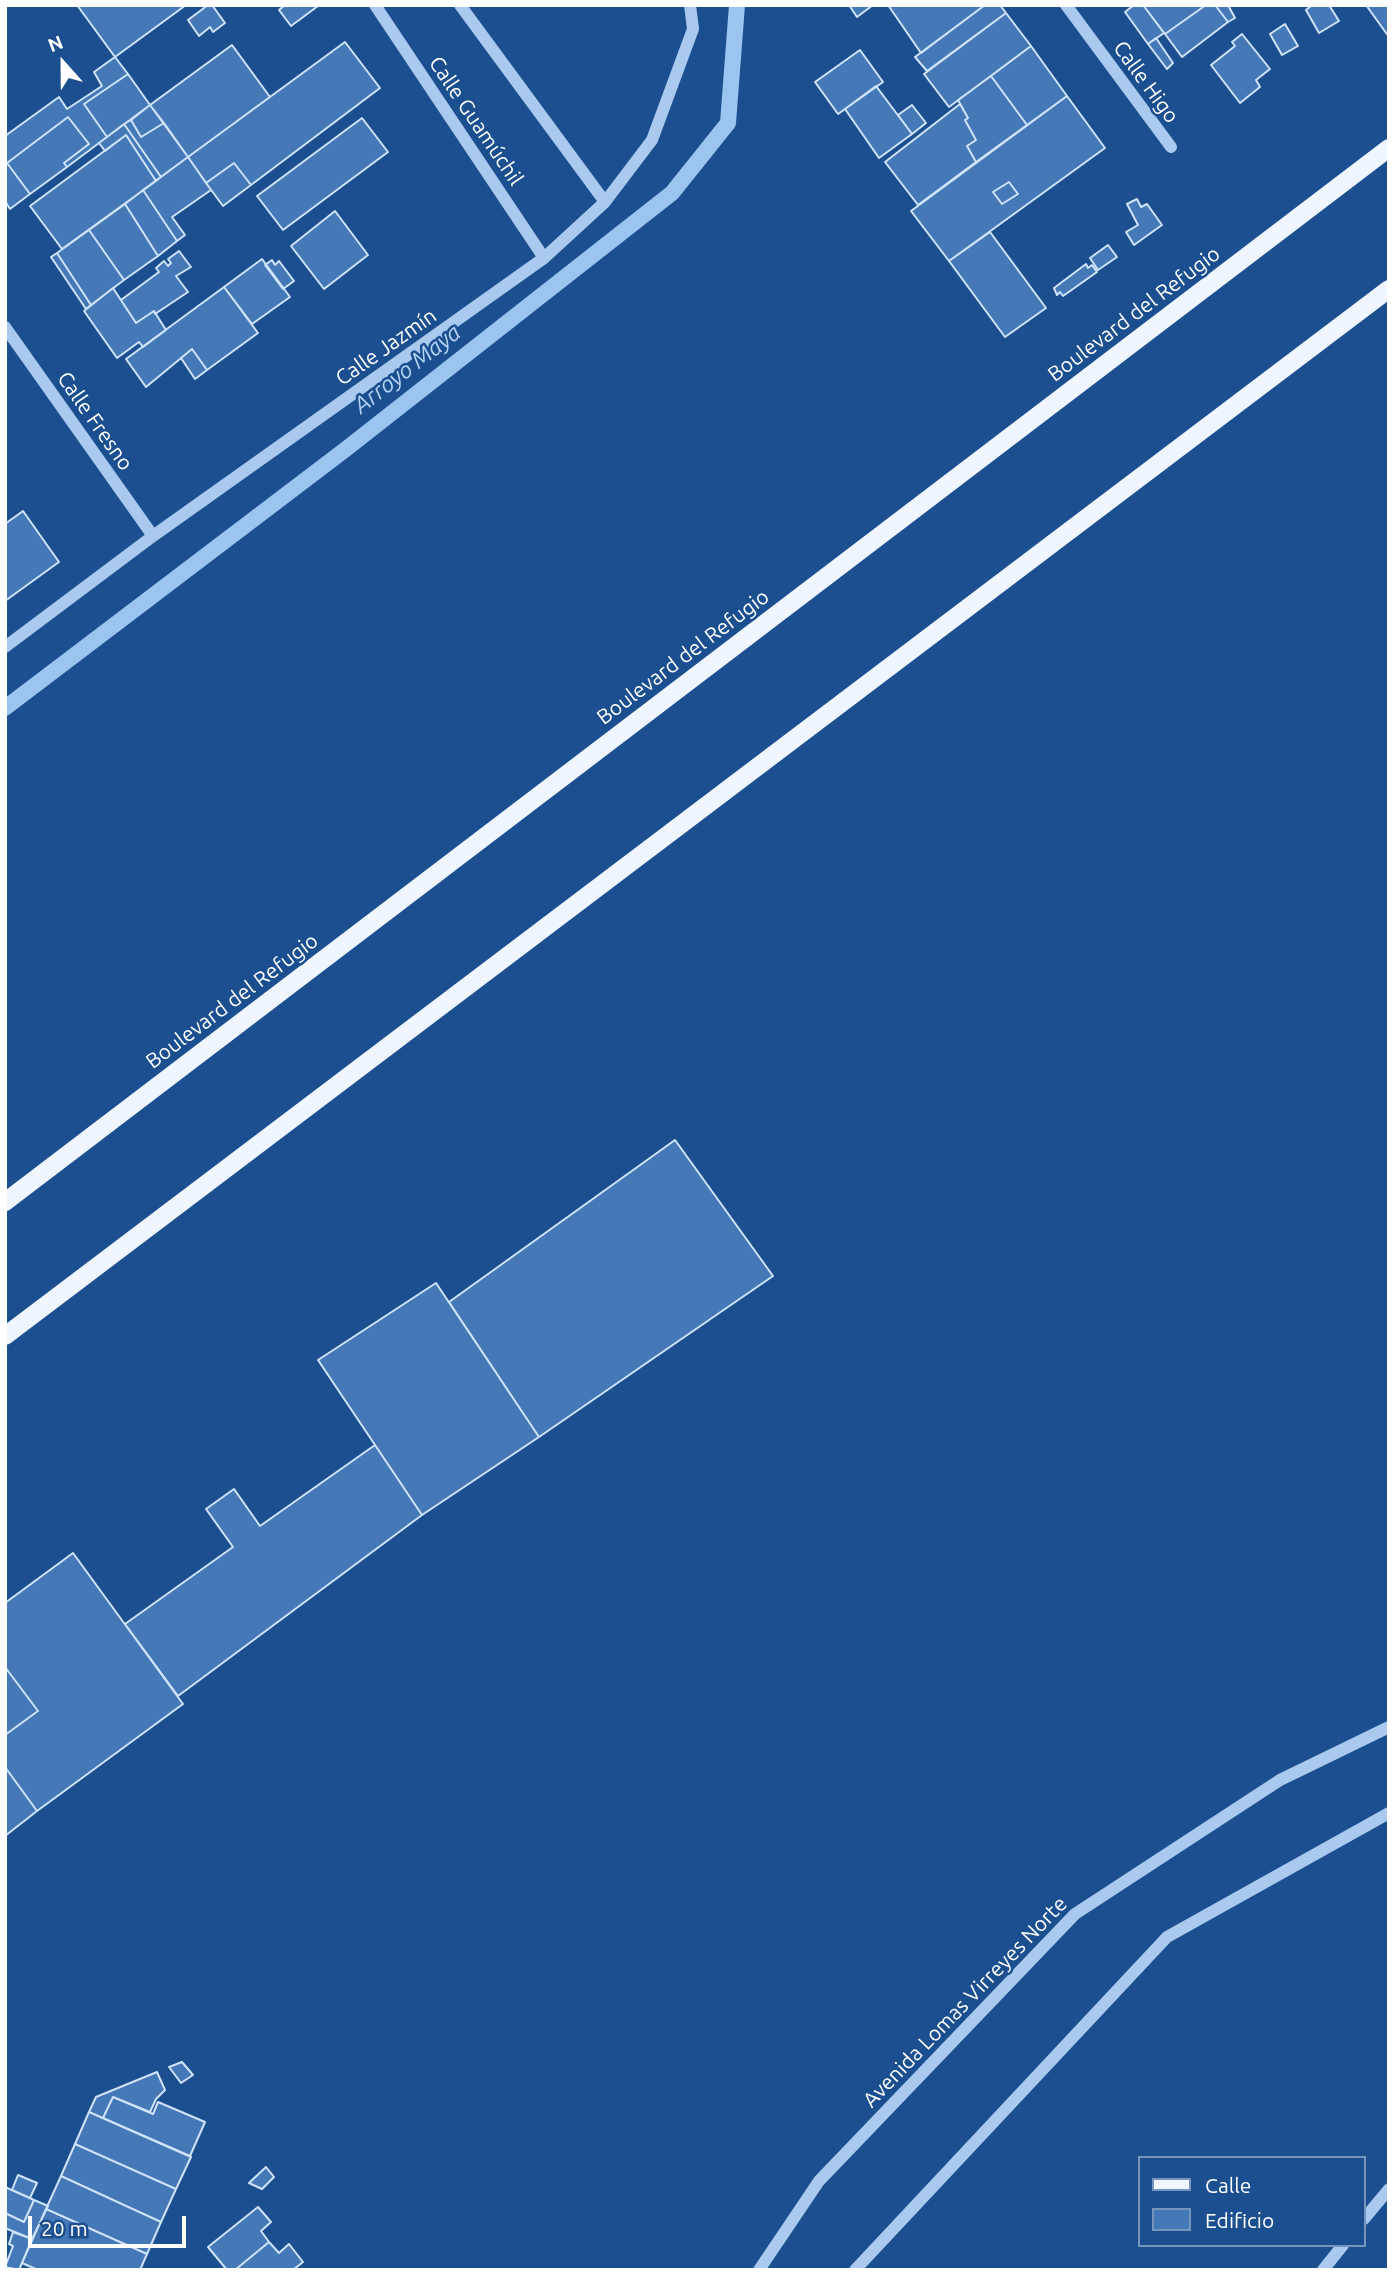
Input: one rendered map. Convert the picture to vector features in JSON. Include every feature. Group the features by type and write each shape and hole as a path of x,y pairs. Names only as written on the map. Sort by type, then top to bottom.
{"main road":[{"name":"Boulevard del Refugio","path":"5,1202 1389,148"},
{"path":"5,1336 1389,289"}],"street":[{"name":"Calle Guamúchil","path":"375,5 544,258"},
{"path":"460,5 605,202"},
{"name":"Calle Jazmín","path":"5,647 153,536 544,258 605,202 652,140 693,29 690,5"},
{"name":"Calle Higo","path":"1066,5 1171,148"},
{"name":"Calle Fresno","path":"5,327 153,536"},
{"name":"Avenida Lomas Virreyes Norte","path":"759,2270 819,2181 1076,1914 1280,1780 1389,1727"},
{"path":"855,2270 1167,1937 1389,1813"},
{"path":"1366,2217 1389,2189"},
{"path":"1323,2270 1341,2247"}],"building":[{"path":"77,5 186,5 115,57"},
{"path":"208,5 212,5 225,23 213,32 210,27 199,36 188,20"},
{"path":"285,5 318,6 291,26 279,10"},
{"path":"849,5 873,5 857,17"},
{"path":"888,5 985,5 921,53"},
{"path":"985,5 1000,5 1006,13 927,71 915,57"},
{"path":"1134,5 1143,5 1164,33 1148,44 1125,12"},
{"path":"1143,5 1206,5 1165,34"},
{"path":"1206,5 1215,5 1228,22 1182,57 1165,34"},
{"path":"1215,5 1228,5 1235,18 1228,22"},
{"path":"1312,5 1329,5 1339,21 1319,33 1306,10"},
{"path":"1366,5 1389,5 1389,37"},
{"path":"1006,13 1031,46 949,107 924,74"},
{"path":"1285,24 1298,46 1282,55 1270,34"},
{"path":"1242,34 1270,69 1256,80 1260,87 1240,103 1211,65 1235,46 1232,42"},
{"path":"1156,38 1173,63 1167,69 1148,44"},
{"path":"345,42 380,88 251,185 234,163 206,183 188,157"},
{"path":"232,45 270,97 188,157 150,105"},
{"path":"1031,46 1067,96 1027,125 991,76"},
{"path":"860,50 883,82 838,114 815,82"},
{"path":"115,57 128,74 84,104 107,137 67,167 64,163 89,144 68,117 7,163 30,194 10,209 5,201 5,136 59,97 67,109 102,86 94,72"},
{"path":"128,74 150,105 107,137 84,104"},
{"path":"991,76 1027,125 976,162 967,146 976,140 958,100"},
{"path":"876,86 912,134 879,158 845,109"},
{"path":"1067,96 1105,148 949,261 911,211","holes":["1009,182 1018,194 1002,204 993,192"]},
{"path":"960,104 976,140 967,146 976,162 918,205 885,162"},
{"path":"150,105 164,123 141,137 131,120"},
{"path":"912,105 926,123 912,134 898,115"},
{"path":"68,117 89,144 64,163 67,167 30,194 7,163"},
{"path":"362,118 388,152 283,230 257,196"},
{"path":"131,120 141,137 164,123 188,157 161,177 124,124"},
{"path":"124,124 161,177 156,181 126,135 105,151 99,143"},
{"path":"126,135 156,181 62,249 30,206"},
{"path":"188,157 211,190 172,217 185,235 177,241 143,190"},
{"path":"234,163 251,185 223,206 206,183"},
{"path":"1009,182 1018,194 1002,204 993,192"},
{"path":"143,190 177,241 158,256 125,204"},
{"path":"1137,199 1141,207 1147,204 1162,225 1134,245 1126,232 1138,225 1127,204"},
{"path":"125,204 158,256 124,280 89,230"},
{"path":"335,211 368,255 324,289 291,246"},
{"path":"89,230 124,280 91,305 57,253"},
{"path":"990,232 1046,308 1005,337 949,261"},
{"path":"1108,245 1117,257 1098,270 1090,258"},
{"path":"179,251 191,267 176,276 188,292 136,323 121,300 159,272 156,268 164,261 168,266 171,263 168,259"},
{"path":"57,253 91,305 86,309 51,257"},
{"path":"262,259 290,297 252,324 224,287"},
{"path":"272,260 275,265 279,261 294,281 283,289 265,265"},
{"path":"1086,264 1088,268 1092,265 1097,272 1063,296 1060,292 1057,295 1054,288"},
{"path":"224,287 258,333 207,370 192,349 146,387 126,359"},
{"path":"113,288 136,323 154,311 166,330 143,347 139,342 117,358 84,311"},
{"path":"192,349 207,370 195,379 181,358"},
{"path":"23,511 59,562 5,601 5,524"},
{"path":"675,1140 773,1276 539,1437 449,1302"},
{"path":"436,1283 539,1437 422,1515 318,1360"},
{"path":"375,1445 422,1515 178,1696 125,1624 233,1547 206,1509 234,1489 260,1526"},
{"path":"73,1553 183,1704 37,1811 5,1767 5,1735 38,1711 5,1667 5,1603"},
{"path":"5,1667 38,1711 5,1735"},
{"path":"5,1767 37,1811 5,1836"},
{"path":"182,2062 193,2075 181,2083 169,2067"},
{"path":"157,2072 165,2090 156,2099 150,2112 113,2097 103,2118 89,2112 96,2097"},
{"path":"113,2097 153,2114 158,2102 205,2122 190,2156 103,2118"},
{"path":"89,2112 191,2157 176,2189 75,2144"},
{"path":"75,2144 176,2189 161,2222 61,2176"},
{"path":"266,2167 274,2177 262,2189 249,2183"},
{"path":"18,2175 37,2183 30,2198 12,2190"},
{"path":"61,2176 161,2222 147,2254 46,2209"},
{"path":"5,2187 34,2200 24,2222 5,2213"},
{"path":"34,2200 48,2206 32,2239 5,2228 5,2213 24,2222"},
{"path":"258,2207 271,2222 261,2231 269,2242 235,2270 227,2270 208,2247"},
{"path":"46,2209 147,2254 140,2270 38,2270 22,2263"},
{"path":"13,2232 32,2239 19,2270 5,2267 13,2246 9,2244"},
{"path":"269,2242 279,2253 289,2244 303,2262 293,2270 235,2270"}],"waterway":[{"name":"Arroyo Maya","path":"5,708 346,449 672,193 728,123 737,5"}]}
